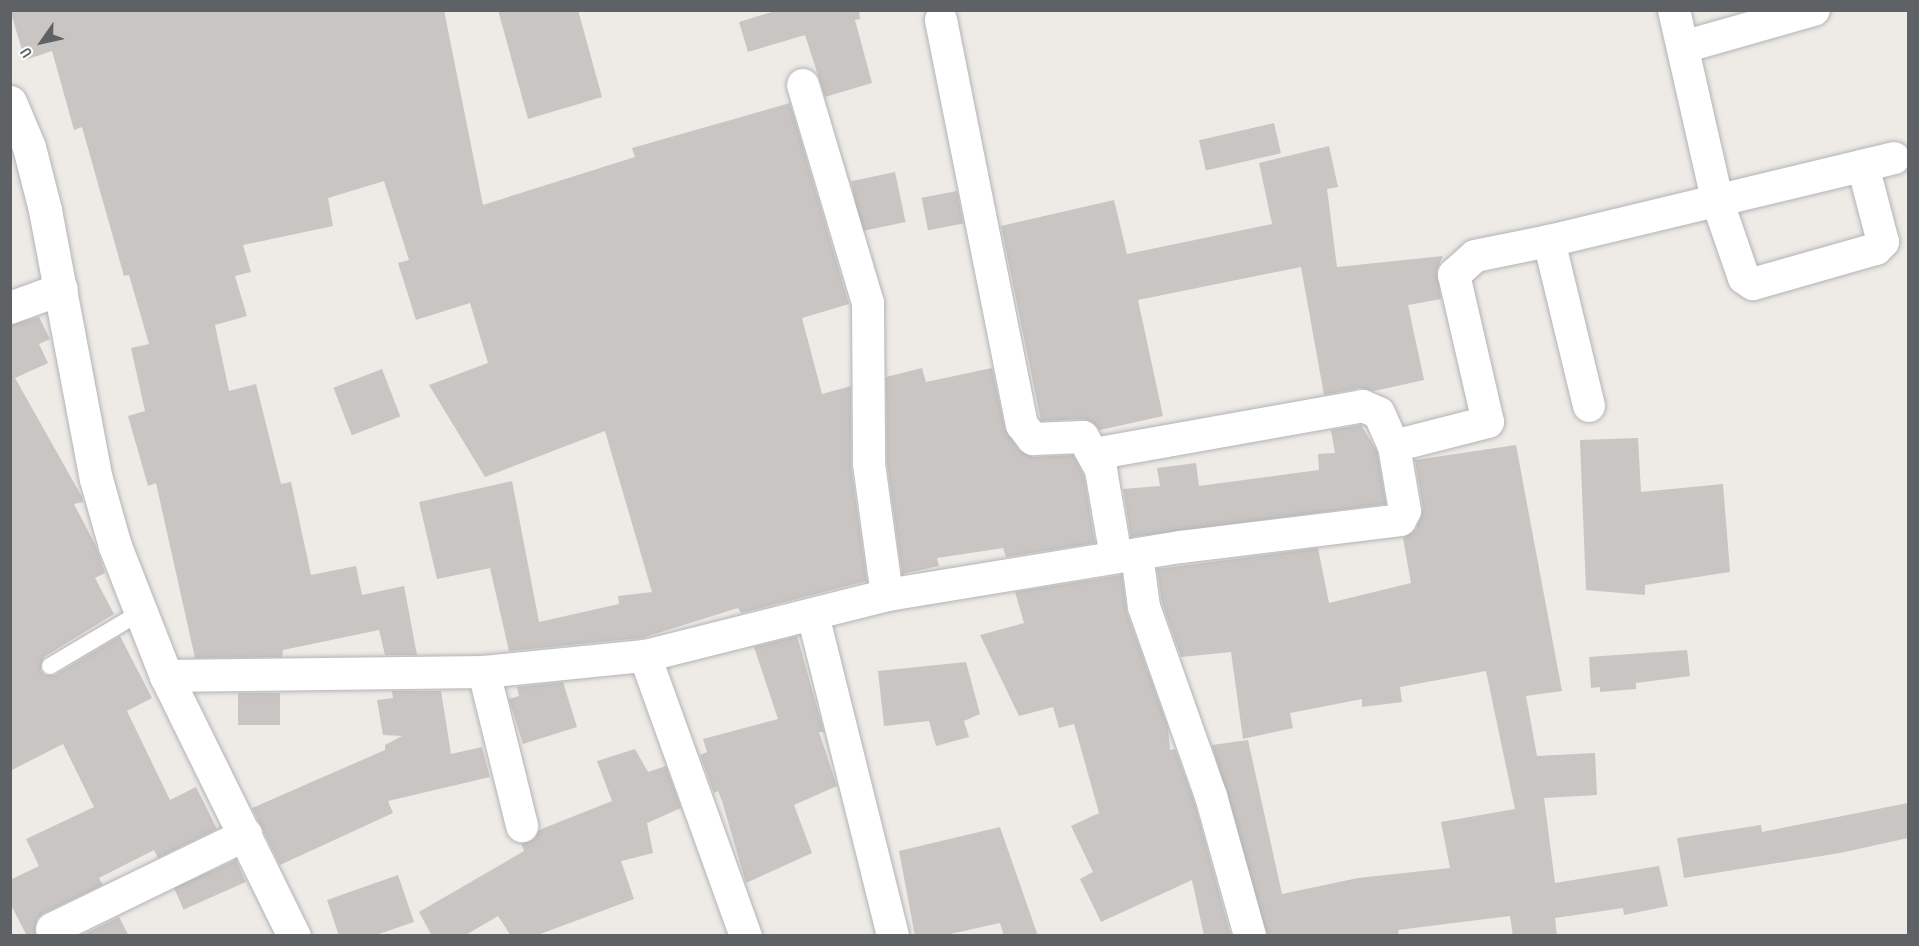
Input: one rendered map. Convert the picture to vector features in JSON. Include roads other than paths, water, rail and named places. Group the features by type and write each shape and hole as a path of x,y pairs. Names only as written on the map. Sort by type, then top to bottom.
{"street":[{"path":"1674,10 1718,203 1736,266 1753,284 1876,249 1883,242 1863,166"},
{"path":"1683,47 1814,10"},
{"path":"941,20 1022,425 1033,439 1083,437 1094,454 1144,608 1211,796 1250,936"},
{"path":"802,85 868,303 869,464 887,595"},
{"path":"10,102 20,149 62,289 96,478 115,546 166,676 294,936"},
{"path":"1394,446 1488,422 1454,276 1475,256 1718,203 1894,158"},
{"path":"1549,241 1589,406"},
{"path":"10,308 62,289"},
{"path":"166,676 484,672 645,656 887,595 1127,556 1400,520 1405,511 1394,446 1379,413 1368,405 1094,454"},
{"path":"813,615 893,936"},
{"path":"645,656 746,936"},
{"path":"484,672 522,826"},
{"path":"52,930 246,835"}],"lane":[{"path":"50,666 141,612"}]}
